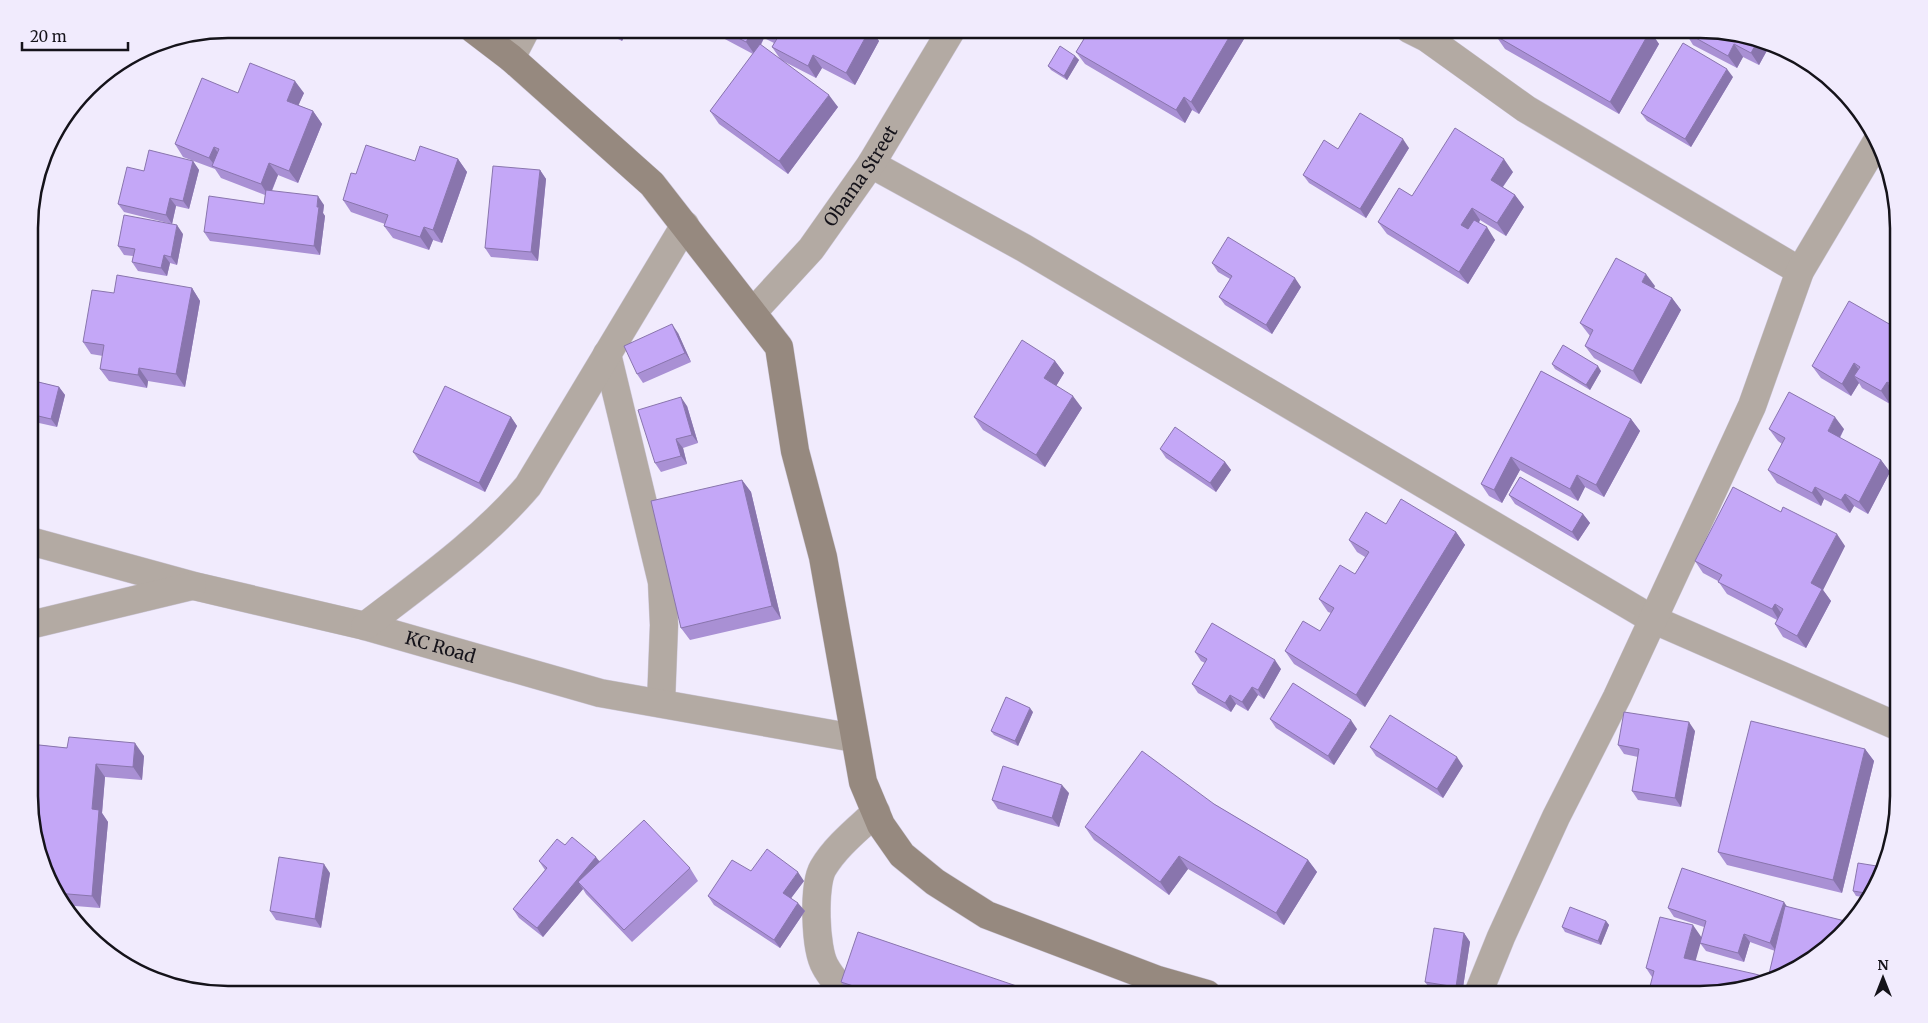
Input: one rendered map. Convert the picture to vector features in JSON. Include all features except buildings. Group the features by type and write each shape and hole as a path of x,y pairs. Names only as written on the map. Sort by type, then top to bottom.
{"street":[{"path":"485,38 511,58 652,184 779,347 795,451 823,557 854,738 864,782 881,825 902,855 935,882 987,915 1158,980 1179,986"},
{"path":"511,58 521,38"},
{"name":"Obama Street","path":"753,312 811,249 871,164 947,38"},
{"path":"1431,38 1526,109 1800,271"},
{"path":"1481,986 1500,936 1556,818 1617,697 1752,406 1800,271 1873,148"},
{"path":"871,164 1024,248 1652,619 1890,723"},
{"path":"365,626 426,580 511,506 528,486 685,225"},
{"path":"607,354 662,582 664,625 661,703"},
{"name":"KC Road","path":"38,543 194,586 365,626 600,692 854,738"},
{"path":"38,623 194,586"},
{"path":"839,986 824,965 817,934 817,901 822,870 833,854 876,812"}]}
